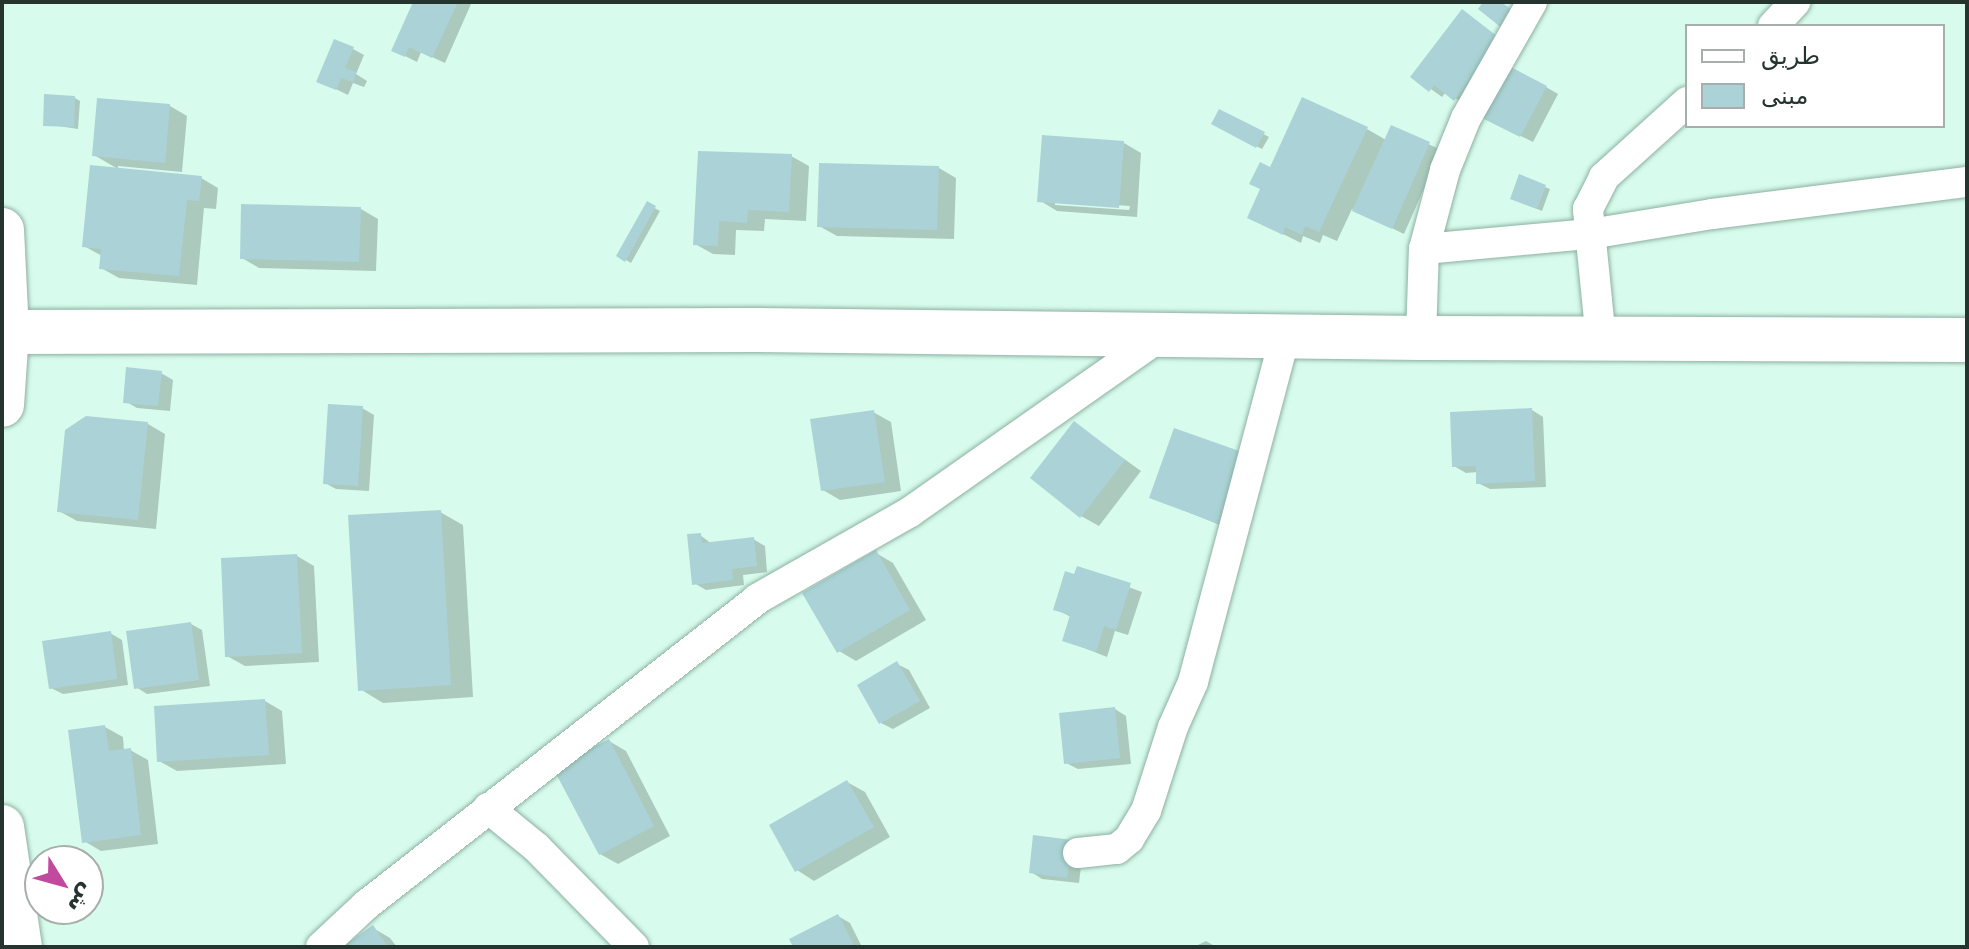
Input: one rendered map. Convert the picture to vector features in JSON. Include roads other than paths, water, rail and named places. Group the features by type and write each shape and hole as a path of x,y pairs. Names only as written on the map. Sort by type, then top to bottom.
{"main road":[{"path":"2,232 7,332 2,405"},
{"path":"7,332 710,330 1601,340 1967,340"},
{"path":"2,827 20,947"}],"street":[{"path":"1421,338 1424,249 1445,170 1466,118 1532,2"},
{"path":"1775,24 1795,2"},
{"path":"1601,340 1588,209 1597,186 1685,104"},
{"path":"1424,249 1590,234 1712,214 1967,182"},
{"path":"321,947 366,905 757,599 910,512 1160,336"},
{"path":"1078,853 1117,849 1129,839 1146,811 1173,727 1193,682 1285,337"},
{"path":"488,808 547,857 634,947"}]}
